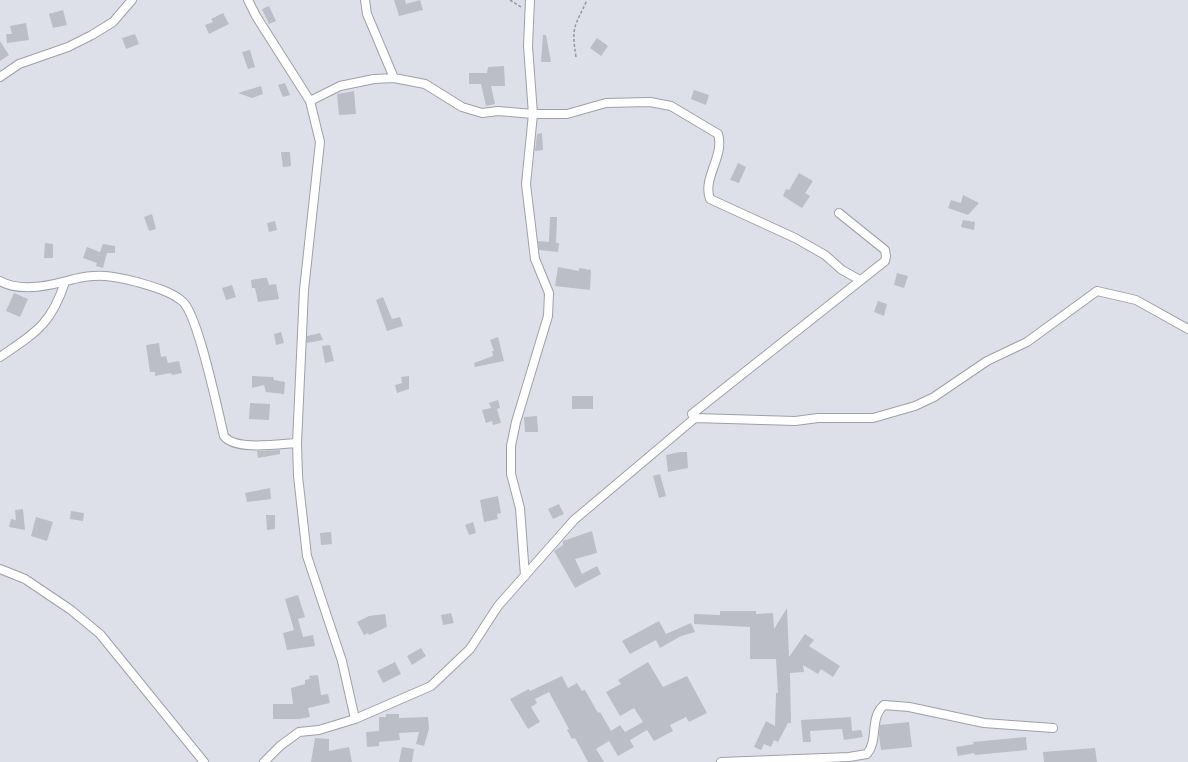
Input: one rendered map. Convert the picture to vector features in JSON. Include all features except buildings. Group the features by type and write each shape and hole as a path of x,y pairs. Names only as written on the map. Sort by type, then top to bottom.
{"street":[{"path":"0,77 19,64 68,48 113,22 132,0"},
{"path":"248,0 256,16 310,100 320,142 304,290 297,443 298,476 307,556 342,662 355,719"},
{"path":"365,0 367,14 394,78"},
{"path":"525,576 520,508 511,474 511,446 516,422 548,316 549,293 535,259 526,184 533,114 528,46 530,0"},
{"path":"310,100 340,86 374,79 394,78 425,84 451,102 482,113 498,111 533,114 568,114 606,103 650,102 671,106 718,134 720,139 707,187 710,199 795,238 825,255 842,270 860,280"},
{"path":"695,418 692,414 885,261 885,250 839,214"},
{"path":"0,281 34,288 90,275 109,275 150,286 183,301 199,336 224,436 227,441 245,445 297,443"},
{"path":"0,357 36,332 46,322 60,294 64,282"},
{"path":"264,762 280,746 299,732 319,730 355,719 431,686 470,649 498,606 574,520 695,418 795,420 818,418 873,418 916,406 934,397 987,361 1027,342 1097,291 1136,300 1188,329"},
{"path":"0,569 25,579 71,610 100,634 204,762"},
{"path":"721,762 849,757 867,754 871,749 874,740 875,720 878,710 884,705 909,707 984,723 1053,728"}],"path":[{"path":"510,0 530,11"},
{"path":"576,57 573,33 576,22 587,0"}]}
